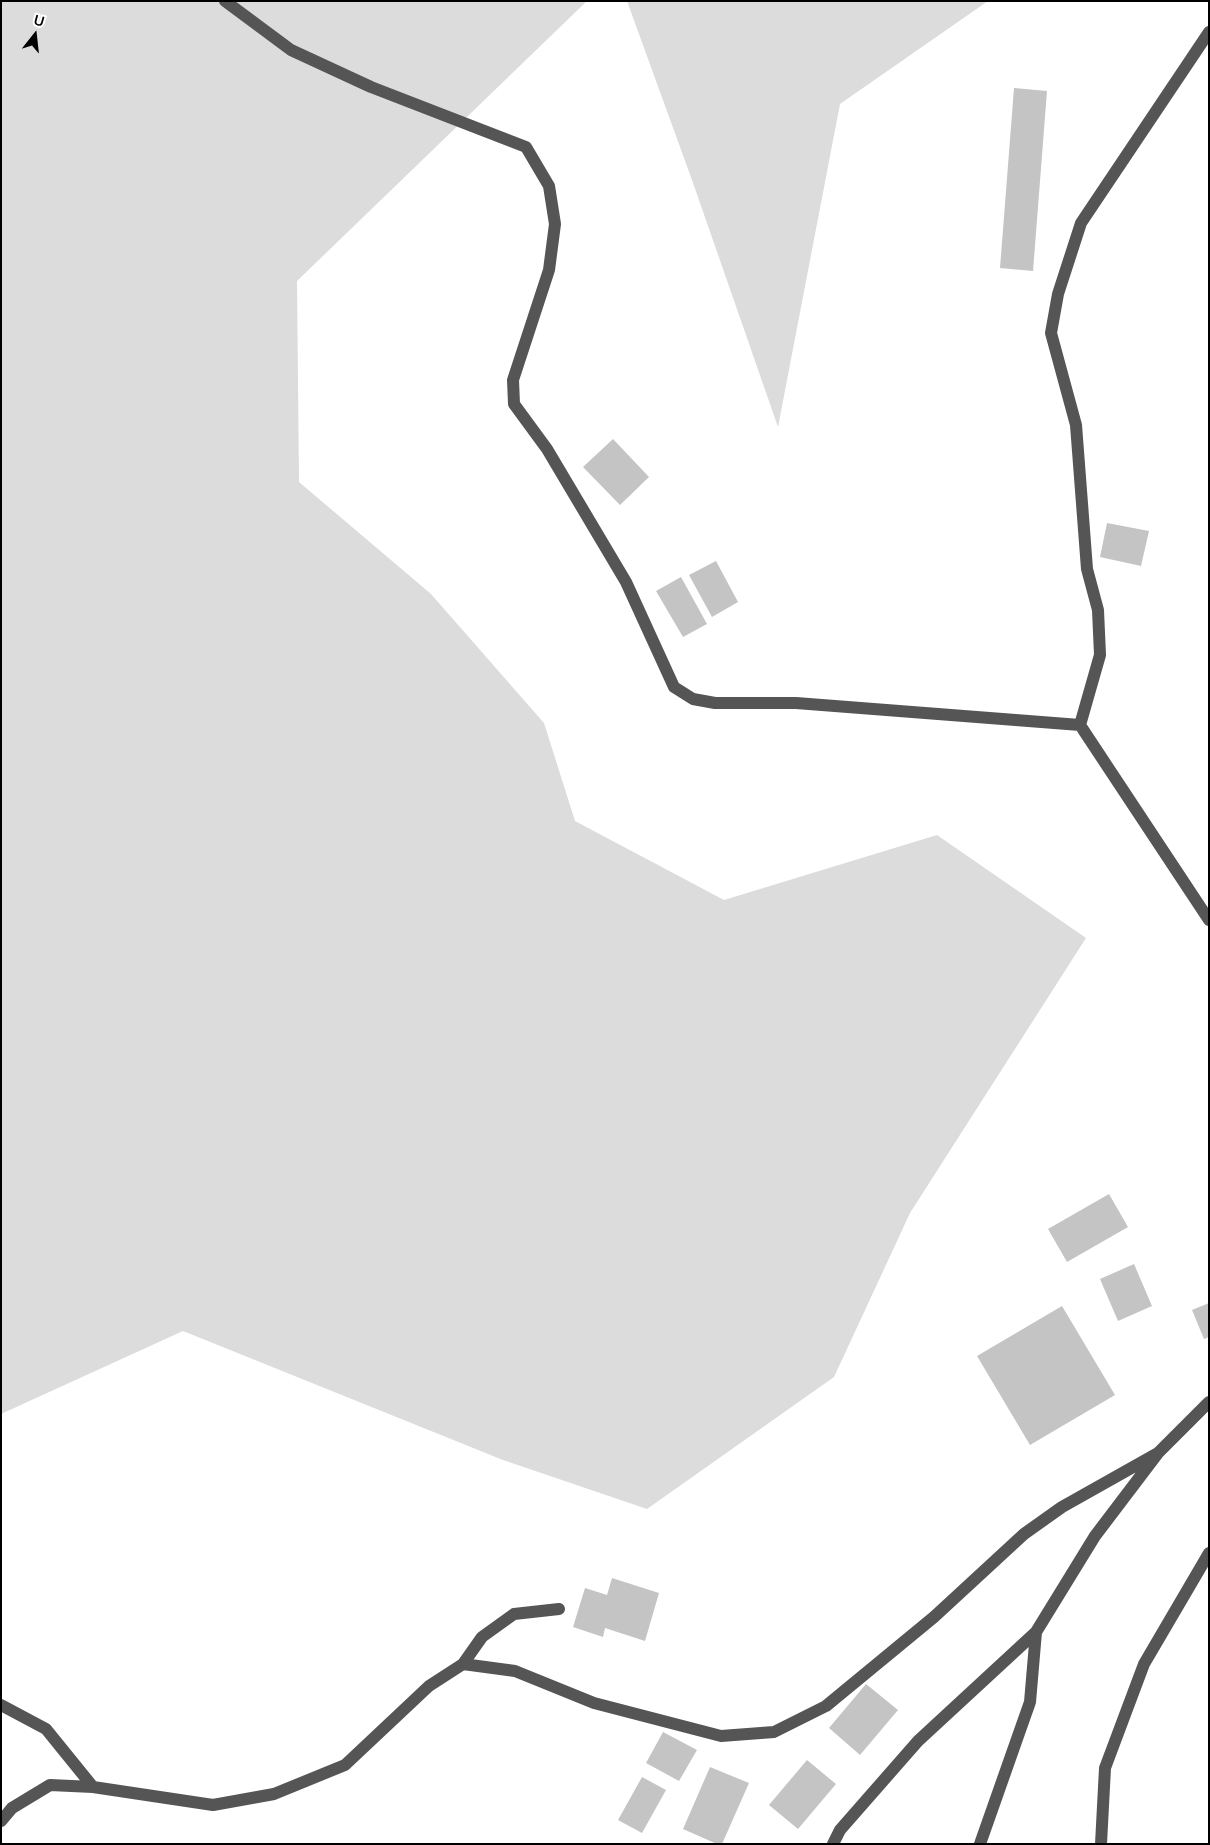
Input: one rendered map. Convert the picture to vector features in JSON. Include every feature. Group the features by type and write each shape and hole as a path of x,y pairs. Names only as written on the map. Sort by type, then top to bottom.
{"street":[{"path":"226,1 291,50 371,87 526,147 549,186 555,224 549,270 513,380 514,404 547,449 626,582 674,687 693,699 715,703 796,704 1080,725"},
{"path":"1209,32 1081,224 1058,294 1051,333 1076,424 1087,570 1098,610 1100,654 1080,725 1209,920"},
{"path":"833,1844 840,1830 918,1741 1036,1632 1095,1536 1158,1452 1209,1402"},
{"path":"463,1664 515,1670 594,1703 721,1736 774,1732 826,1706 934,1617 1024,1534 1062,1508 1158,1452"},
{"path":"1101,1844 1105,1768 1144,1664 1209,1553"},
{"path":"1,1821 12,1808 50,1785 93,1787 213,1804 274,1794 345,1765 429,1686 463,1664 482,1638 514,1614 559,1609"},
{"path":"980,1844 1030,1702 1036,1632"},
{"path":"1,1705 46,1729 93,1787"}],"shaded area":[{"path":"1,1 587,1 297,281 299,482 431,594 544,723 575,821 724,900 937,835 1086,938 910,1213 834,1377 647,1509 503,1460 183,1331 1,1414"},
{"path":"627,1 988,1 840,104 778,427 692,180"}],"building":[{"path":"1014,88 1047,91 1033,271 1000,268"},
{"path":"613,439 649,477 620,505 583,467"},
{"path":"1107,523 1149,531 1141,566 1100,557"},
{"path":"716,561 738,602 712,617 689,575"},
{"path":"681,577 707,624 683,637 656,591"},
{"path":"1109,1194 1128,1227 1067,1262 1048,1229"},
{"path":"1134,1264 1152,1306 1118,1321 1100,1279"},
{"path":"1209,1303 1209,1337 1204,1339 1192,1310"},
{"path":"1062,1306 1115,1395 1030,1445 977,1356"},
{"path":"612,1578 659,1593 645,1641 605,1628 603,1637 573,1627 585,1588 607,1595"},
{"path":"866,1684 898,1710 860,1755 829,1728"},
{"path":"663,1732 697,1750 679,1781 646,1763"},
{"path":"807,1760 836,1784 798,1829 769,1805"},
{"path":"710,1767 749,1783 722,1844 717,1844 683,1829"},
{"path":"642,1777 666,1790 642,1833 618,1820"}]}
